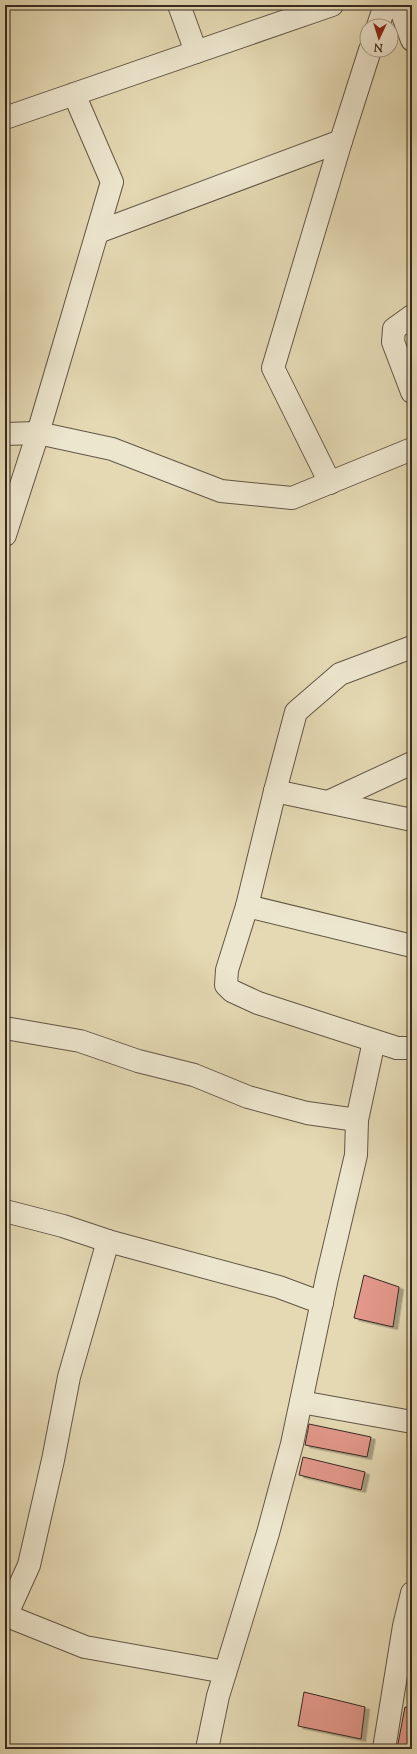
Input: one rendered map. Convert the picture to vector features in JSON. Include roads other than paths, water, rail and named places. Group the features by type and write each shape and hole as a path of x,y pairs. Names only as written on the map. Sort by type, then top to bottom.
{"street":[{"path":"179,5 196,52"},
{"path":"5,118 332,5"},
{"path":"381,18 385,5"},
{"path":"399,5 412,40"},
{"path":"330,483 273,368 367,58"},
{"path":"5,535 38,433 112,182 74,94"},
{"path":"98,232 341,141"},
{"path":"412,316 394,329 393,342 412,392"},
{"path":"5,434 38,433 112,449 221,491 292,498 412,449"},
{"path":"412,647 340,674 296,712 275,791 248,906 227,970 226,985 232,992 258,1003 397,1048 412,1048"},
{"path":"328,802 412,763"},
{"path":"275,791 412,820"},
{"path":"248,906 412,946"},
{"path":"5,1028 80,1041 138,1061 194,1076 248,1097 307,1113 357,1120"},
{"path":"207,1749 218,1696 268,1534 292,1444 356,1155 357,1120 374,1041"},
{"path":"5,1211 63,1226 108,1241 279,1287 322,1303"},
{"path":"108,1241 69,1377 53,1460 29,1565 6,1616 85,1647 226,1672"},
{"path":"301,1402 412,1422"},
{"path":"384,1749 403,1695 404,1626 412,1593"}]}
